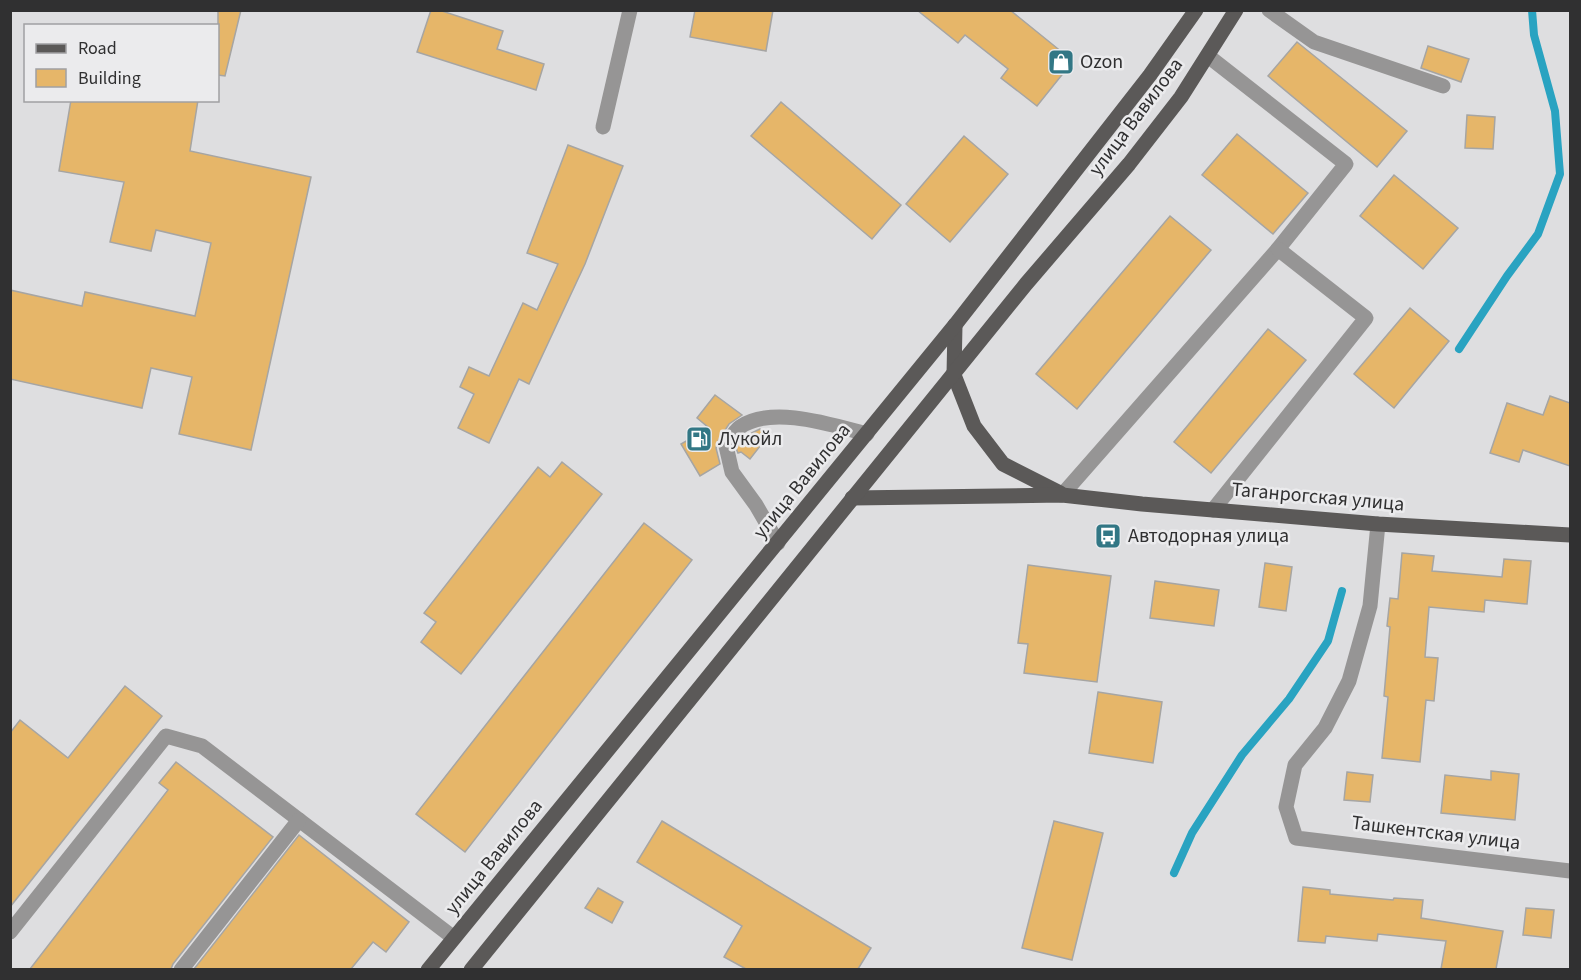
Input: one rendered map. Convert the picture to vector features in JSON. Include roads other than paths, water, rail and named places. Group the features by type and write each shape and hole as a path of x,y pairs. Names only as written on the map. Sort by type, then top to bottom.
{"main road":[{"name":"улица Вавилова","path":"428,969 955,325 1150,75 1196,10"},
{"name":"улица Вавилова","path":"471,969 1026,284 1129,164 1181,98 1236,10"},
{"name":"Таганрогская улица","path":"955,325 954,375 974,426 1003,464 1062,495"},
{"name":"Таганрогская улица","path":"852,498 1062,495 1378,524 1570,535"}],"street":[{"path":"603,127 630,10"},
{"path":"1269,10 1314,42 1443,86"},
{"path":"1062,495 1278,249 1346,164 1208,56"},
{"path":"1213,510 1366,318 1278,249"},
{"path":"778,543 756,505 732,472 726,446 738,428 757,420 779,417 822,423 867,434"},
{"name":"Ташкентская улица","path":"1378,524 1370,606 1350,681 1325,728 1295,765 1286,807 1296,838 1570,871"},
{"path":"10,932 166,736 202,746 454,938"},
{"path":"181,969 299,820"}],"waterway":[{"path":"1459,349 1538,234 1560,174 1555,111 1534,35 1532,10"},
{"path":"1174,873 1192,833 1242,755 1289,699 1328,641 1342,591"}],"place":[{"name":"Ozon","path":"1061,62"},
{"name":"Лукойл","path":"699,439"},
{"name":"Автодорная улица","path":"1108,536"}]}
